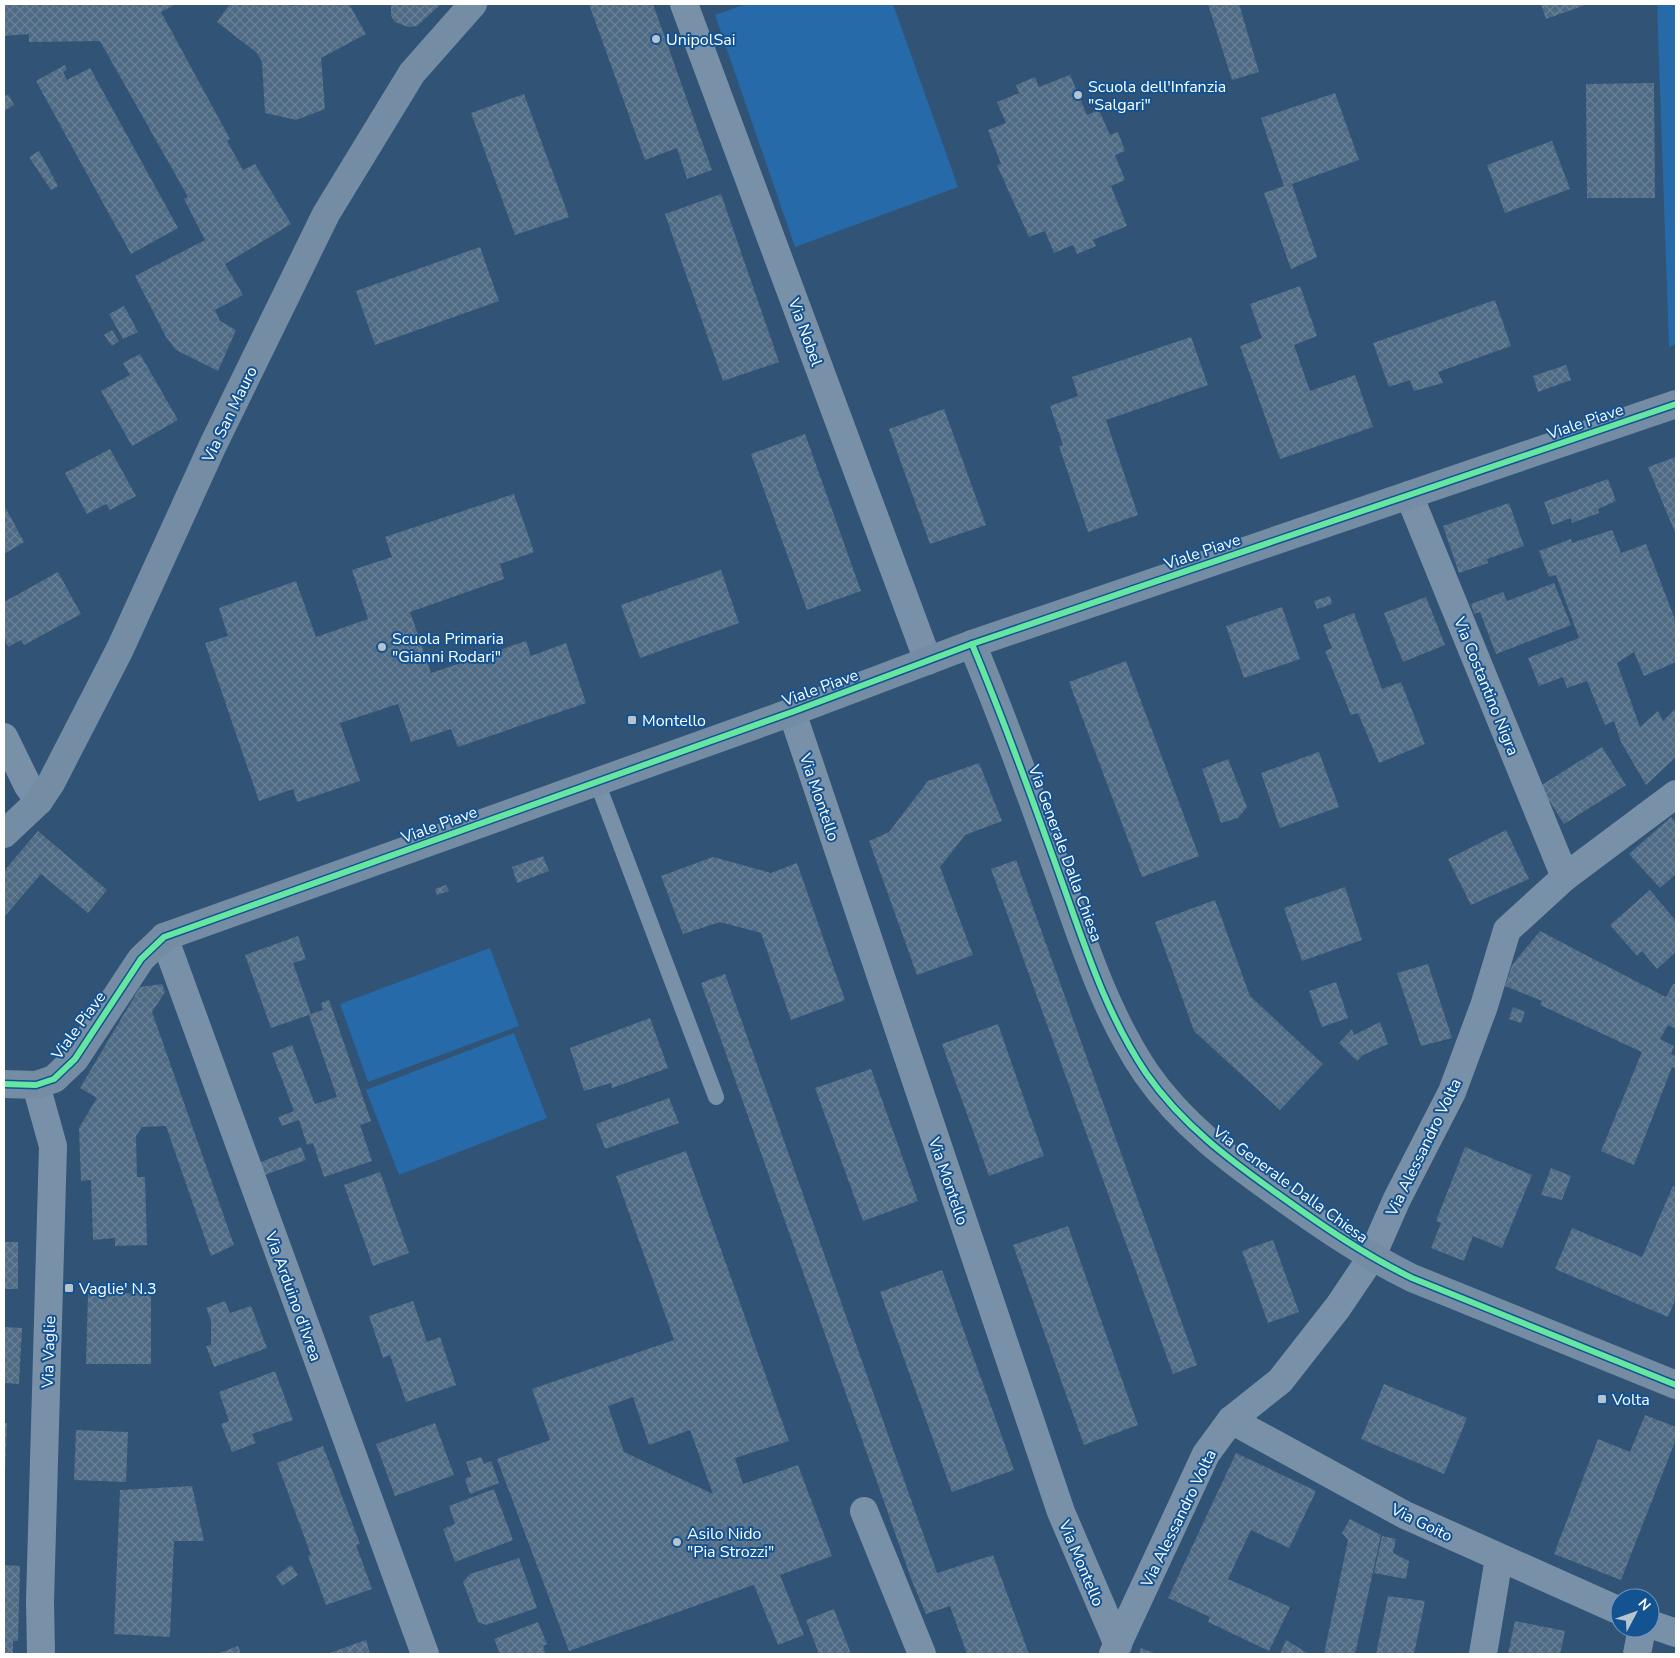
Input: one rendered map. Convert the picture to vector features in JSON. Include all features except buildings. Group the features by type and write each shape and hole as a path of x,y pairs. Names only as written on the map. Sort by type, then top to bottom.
{"street":[{"name":"Via San Mauro","path":"4,834 39,801 120,649 213,445 326,214 412,73 473,4"},
{"name":"Via Nobel","path":"684,4 928,661"},
{"name":"Viale Piave","path":"36,1085 54,1078 75,1059 142,959 164,937 792,712 972,644 1676,404"},
{"name":"Via Costantino Nigra","path":"1409,495 1565,877"},
{"name":"Via Generale Dalla Chiesa","path":"972,644 1002,716 1109,1010 1146,1072 1170,1104 1200,1135 1230,1161 1371,1258 1412,1278 1676,1385"},
{"name":"Via Montello","path":"792,712 1061,1512 1116,1650"},
{"path":"4,737 28,786 39,801"},
{"name":"Via Alessandro Volta","path":"1116,1650 1206,1454 1231,1420 1280,1381 1338,1307 1371,1258 1397,1200 1452,1092 1484,1006 1507,930 1565,877 1676,794"},
{"name":"Via Arduino d'Ivrea","path":"164,937 425,1654"},
{"path":"4,1084 36,1085"},
{"name":"Via Vaglie","path":"36,1085 53,1146 40,1601 41,1654"},
{"name":"Via Goito","path":"1231,1420 1405,1515 1610,1607"},
{"path":"864,1511 922,1654"},
{"path":"1483,1654 1499,1558"},
{"path":"1660,1627 1676,1633"},
{"path":"1637,1654 1640,1638"}],"lane":[{"path":"597,782 716,1097"}],"shaded area":[{"path":"746,4 893,4 958,187 795,247 715,15"},
{"path":"1657,4 1676,4 1676,344 1669,347"},
{"path":"490,948 519,1026 368,1082 340,1004"},
{"path":"514,1033 547,1118 399,1175 366,1090"}],"cycle path":[{"path":"4,1084 36,1085 54,1079 75,1059 141,959 164,937 792,712 972,644 1676,404"},
{"path":"972,644 1008,734 1098,982 1132,1051 1146,1073 1160,1092 1191,1126 1244,1170 1329,1230 1378,1260 1412,1278 1676,1385"}],"place":[{"name":"UnipolSai","path":"656,39"},
{"name":"Scuola dell'Infanzia \"Salgari\"","path":"1078,95"},
{"name":"Scuola Primaria \"Gianni Rodari\"","path":"382,647"},
{"name":"Montello","path":"632,720"},
{"name":"Vaglie' N.3","path":"69,1288"},
{"name":"Volta","path":"1602,1399"},
{"name":"Asilo Nido \"Pia Strozzi\"","path":"677,1542"}]}
